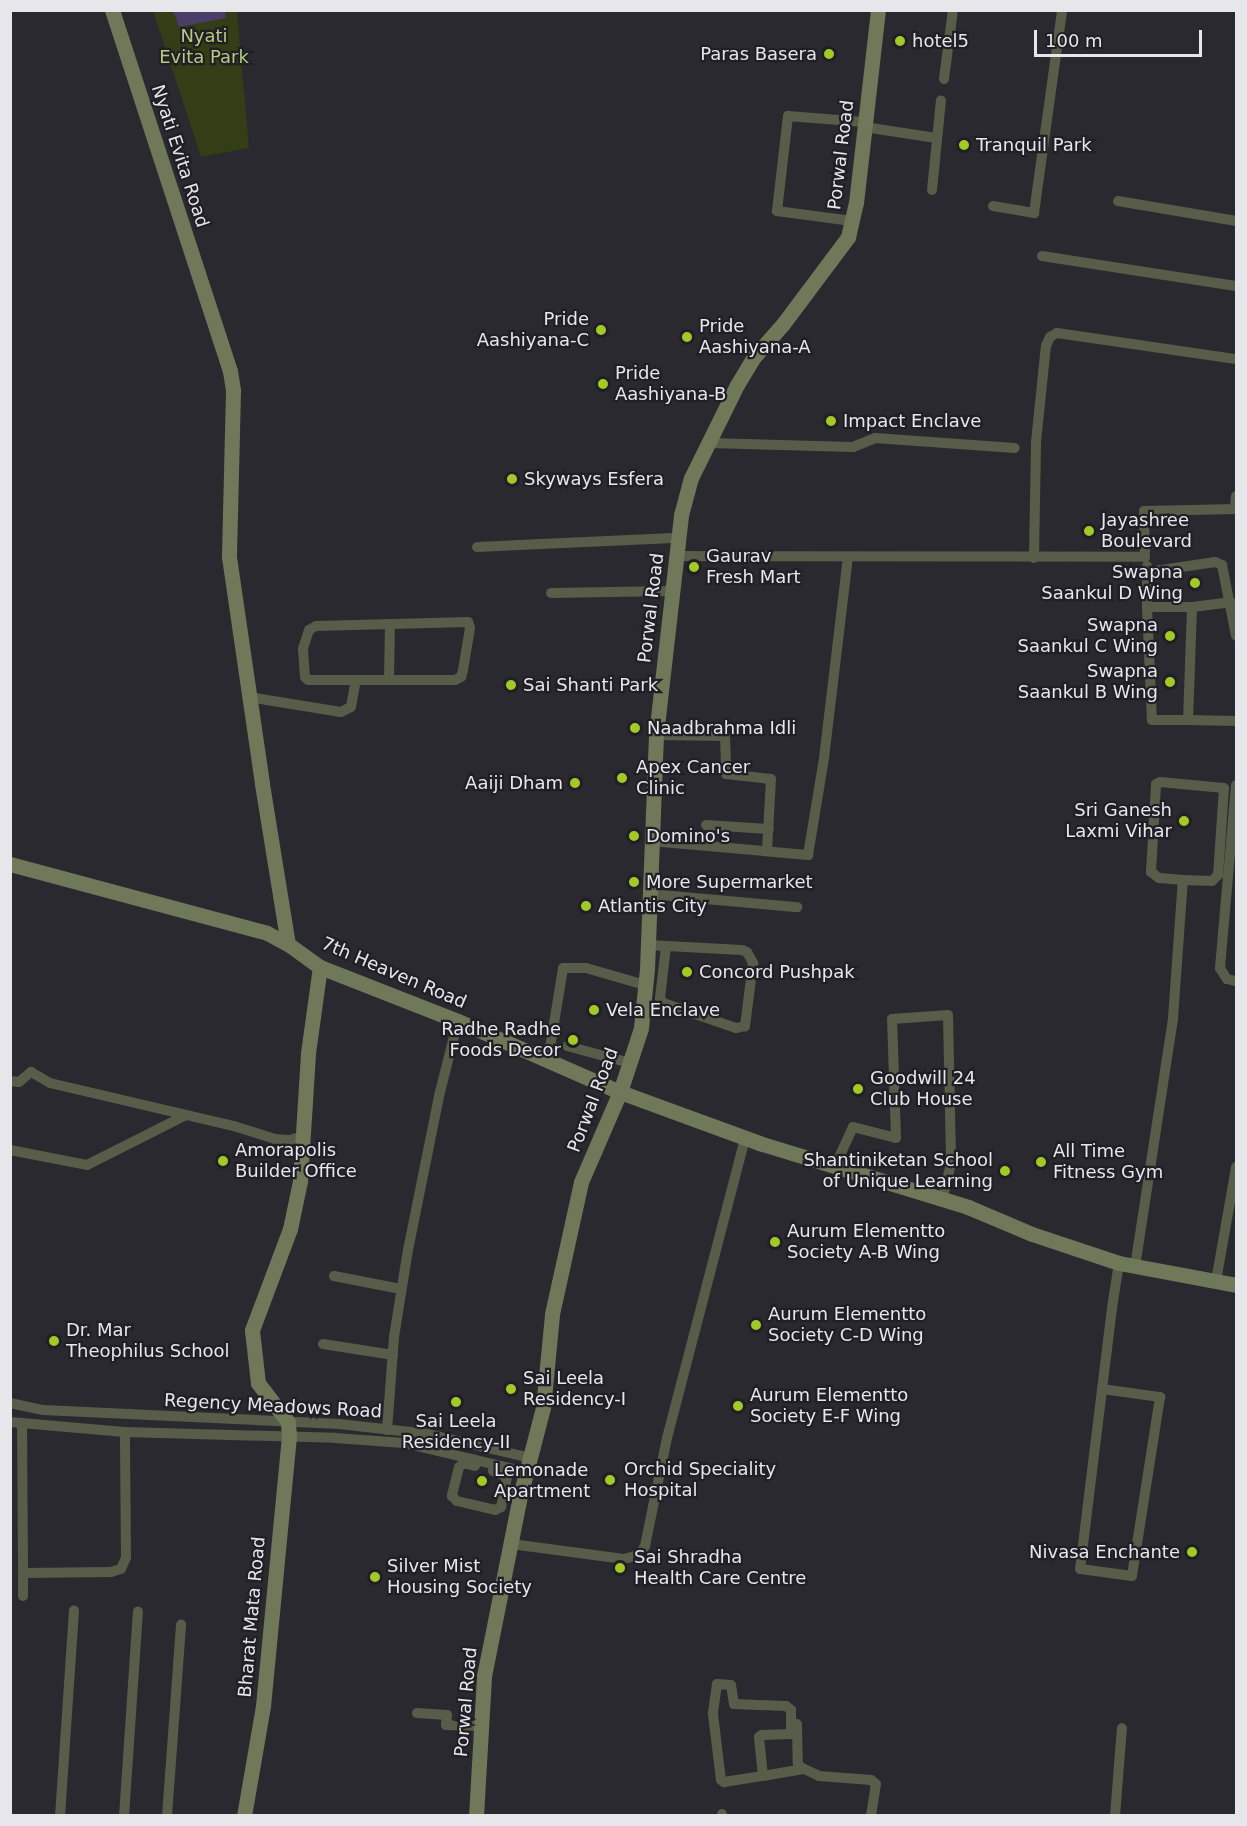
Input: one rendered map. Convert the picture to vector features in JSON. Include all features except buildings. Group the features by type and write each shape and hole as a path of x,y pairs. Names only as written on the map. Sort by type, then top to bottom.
{"street":[{"name":"Nyati Evita Road","path":"112,10 210,313 223,345 233,391 229,557 288,944"},
{"name":"Porwal Road","path":"477,1815 484,1676 520,1496 543,1408 552,1314 581,1182 620,1092 641,1028 648,945 656,735 676,556 691,478 753,358 783,324 844,245 852,221 878,10"},
{"path":"944,79 953,10"},
{"path":"993,206 1034,213 1062,10"},
{"path":"932,189 941,100"},
{"path":"852,221 777,211 788,116 864,125 936,138"},
{"path":"1118,201 1236,221"},
{"path":"1042,256 1236,286"},
{"path":"1034,558 1036,442 1046,346 1050,338 1057,333 1236,359"},
{"path":"708,443 853,447 875,438 1015,448"},
{"path":"1236,496 1236,508 1144,511 1152,720 1236,721"},
{"path":"477,547 679,538"},
{"path":"676,556 1034,558 1146,556"},
{"path":"651,842 808,855 824,758 848,556"},
{"path":"1148,572 1215,562 1222,564 1236,636"},
{"path":"551,593 672,591"},
{"path":"1147,607 1192,607 1231,603"},
{"path":"1188,720 1192,607"},
{"path":"468,622 470,628 461,677 455,680 308,680 305,676 303,649 309,630 316,626 390,624 468,622"},
{"path":"389,680 390,624"},
{"path":"249,697 341,712 351,707 356,680"},
{"path":"656,735 726,736 726,774 771,779 767,851"},
{"path":"1160,782 1224,788 1218,875 1212,881 1183,880 1159,878 1151,872 1156,784 1160,782"},
{"path":"1236,785 1231,892 1220,968 1227,979 1236,981"},
{"path":"706,825 769,829"},
{"name":"7th Heaven Road","path":"10,864 267,933 288,944 320,967 458,1021 620,1092 745,1138 942,1199 1119,1263 1236,1285"},
{"path":"1135,1267 1173,1018 1183,880"},
{"path":"650,894 797,907"},
{"path":"648,945 666,946 747,952 753,963 745,1026 736,1028 663,1003 660,998 666,946"},
{"path":"288,1430 258,1383 252,1330 290,1229 300,1181 309,1053 320,967"},
{"path":"548,1060 563,968 586,968 645,985"},
{"path":"835,1166 853,1126 896,1138 892,1019 948,1015 951,1164 942,1199"},
{"path":"387,1430 393,1355 402,1289 431,1133 458,1021"},
{"path":"567,1046 630,1063"},
{"path":"10,1081 19,1082 31,1072 50,1083 234,1126 275,1139 289,1140 304,1136"},
{"path":"10,1150 87,1165 184,1116"},
{"path":"511,1544 624,1559 639,1555 645,1546 667,1438 745,1138"},
{"path":"1216,1281 1236,1167"},
{"path":"1102,1389 1160,1397 1132,1576 1080,1569 1102,1389 1119,1263"},
{"path":"334,1276 402,1289"},
{"path":"323,1344 393,1355"},
{"name":"Regency Meadows Road","path":"10,1403 43,1410 288,1430 387,1430 428,1434 529,1465"},
{"path":"10,1422 125,1432 288,1430 404,1443 529,1465"},
{"path":"22,1424 23,1596"},
{"name":"Bharat Mata Road","path":"244,1815 263,1706 288,1430"},
{"path":"23,1573 111,1572 122,1569 126,1558 125,1432"},
{"path":"464,1463 504,1473 507,1477 504,1493 501,1507 495,1510 457,1501 452,1496 459,1467 464,1463"},
{"path":"504,1493 520,1496"},
{"path":"60,1815 74,1610"},
{"path":"124,1815 138,1611"},
{"path":"167,1815 181,1625"},
{"path":"763,1776 759,1737 762,1734 791,1734 791,1710 786,1706 734,1704 731,1685 717,1684 713,1714 721,1780 763,1776 803,1769"},
{"path":"796,1706 798,1763 803,1769 819,1776 871,1780 876,1784 871,1815"},
{"path":"417,1713 447,1715 446,1725 482,1726"},
{"path":"1115,1815 1122,1728"}],"green space":[{"name":"Nyati Evita Park","path":"153,11 237,11 249,148 201,157"}],"shaded area":[{"path":"173,11 225,11 226,18 179,27"}],"place":[{"name":"hotel5","path":"900,41"},
{"name":"Paras Basera","path":"829,54"},
{"name":"Tranquil Park","path":"964,145"},
{"name":"Pride Aashiyana-C","path":"601,330"},
{"name":"Pride Aashiyana-A","path":"687,337"},
{"name":"Pride Aashiyana-B","path":"603,384"},
{"name":"Impact Enclave","path":"831,421"},
{"name":"Skyways Esfera","path":"512,479"},
{"name":"Jayashree Boulevard","path":"1089,531"},
{"name":"Gaurav Fresh Mart","path":"694,567"},
{"name":"Swapna Saankul D Wing","path":"1195,583"},
{"name":"Swapna Saankul C Wing","path":"1170,636"},
{"name":"Swapna Saankul B Wing","path":"1170,682"},
{"name":"Sai Shanti Park","path":"511,685"},
{"name":"Naadbrahma Idli","path":"635,728"},
{"name":"Apex Cancer Clinic","path":"622,778"},
{"name":"Aaiji Dham","path":"575,783"},
{"name":"Sri Ganesh Laxmi Vihar","path":"1184,821"},
{"name":"Domino's","path":"634,836"},
{"name":"More Supermarket","path":"634,882"},
{"name":"Atlantis City","path":"586,906"},
{"name":"Concord Pushpak","path":"687,972"},
{"name":"Vela Enclave","path":"594,1010"},
{"name":"Radhe Radhe Foods Decor","path":"573,1040"},
{"name":"Goodwill 24 Club House","path":"858,1089"},
{"name":"Amorapolis Builder Office","path":"223,1161"},
{"name":"All Time Fitness Gym","path":"1041,1162"},
{"name":"Shantiniketan School of Unique Learning","path":"1005,1171"},
{"name":"Aurum Elementto Society A-B Wing","path":"775,1242"},
{"name":"Aurum Elementto Society C-D Wing","path":"756,1325"},
{"name":"Dr. Mar Theophilus School","path":"54,1341"},
{"name":"Sai Leela Residency-I","path":"511,1389"},
{"name":"Sai Leela Residency-II","path":"456,1402"},
{"name":"Aurum Elementto Society E-F Wing","path":"738,1406"},
{"name":"Orchid Speciality Hospital","path":"610,1480"},
{"name":"Lemonade Apartment","path":"482,1481"},
{"name":"Nivasa Enchante","path":"1192,1552"},
{"name":"Sai Shradha Health Care Centre","path":"620,1568"},
{"name":"Silver Mist Housing Society","path":"375,1577"}]}
